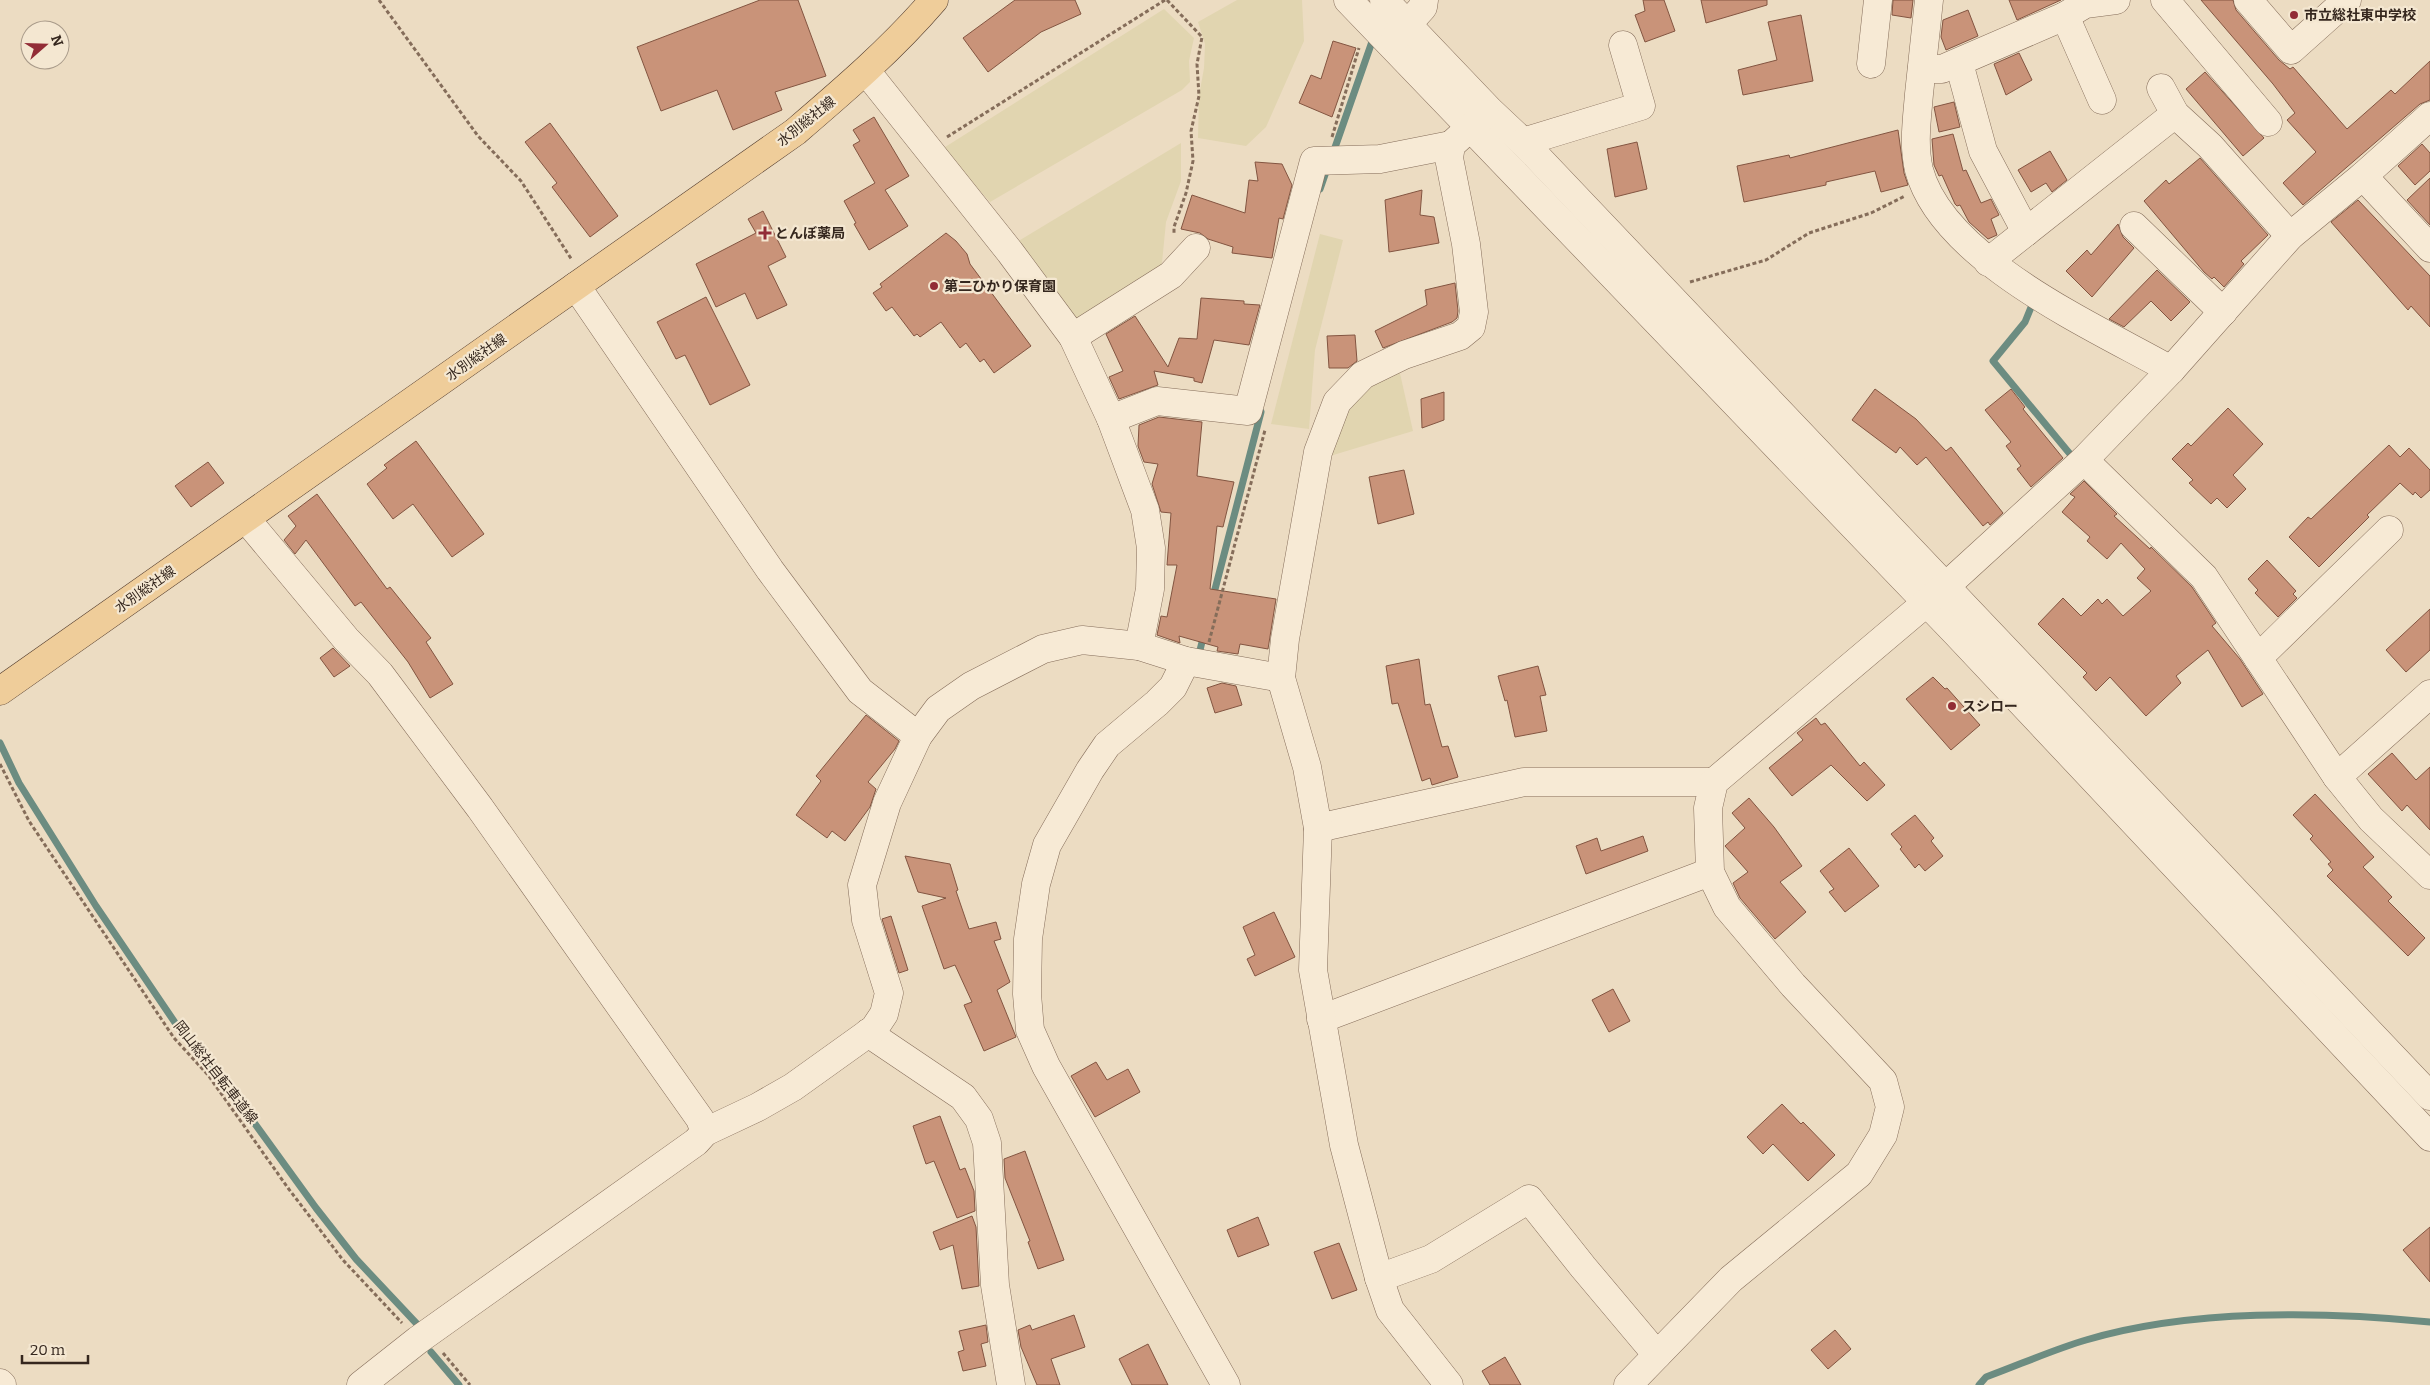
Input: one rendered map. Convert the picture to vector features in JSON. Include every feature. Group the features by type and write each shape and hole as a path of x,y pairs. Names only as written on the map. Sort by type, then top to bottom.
{"main road":[{"name":"水別総社線","path":"0,691 796,132 866,71 915,10 934,0"}],"street":[{"path":"1348,0 1384,25 1480,118 1936,594 2430,1096"},
{"path":"1384,25 1423,7 1424,0"},
{"path":"1871,64 1878,0"},
{"path":"1929,0 1915,138 1919,169 1926,188 1947,220 1988,262 2016,283 2171,370"},
{"path":"1922,69 1942,69 1959,63 2065,16 2085,4 2116,0"},
{"path":"2165,0 2268,122"},
{"path":"2248,0 2291,50 2347,0"},
{"path":"2065,16 2102,100"},
{"path":"1523,142 1641,106 1622,45"},
{"path":"1959,63 1983,151 2026,232"},
{"path":"866,71 1010,252 1073,337 1111,419 1145,510 1151,548 1150,589 1139,646"},
{"path":"2161,88 2175,114 2210,146 2290,236"},
{"path":"1988,262 2175,114"},
{"path":"1639,1382 1657,1355 1731,1278 1859,1174 1883,1135 1890,1107 1883,1080 1793,985 1727,907 1710,872 1708,808 1714,782 1936,594 2081,463 2171,370 2290,236 2363,176 2430,116"},
{"path":"1480,118 1523,142 1666,292 1936,594 2430,1137"},
{"path":"1111,419 1157,401 1248,411 1314,162 1380,159 1451,145 1480,118"},
{"path":"1449,1385 1390,1310 1379,1278 1344,1145 1313,970 1318,828 1307,767 1281,678 1285,639 1318,452 1337,402 1364,376 1404,355 1460,336 1471,327 1474,312 1466,244 1449,158 1451,145"},
{"path":"2363,176 2430,248"},
{"path":"2134,226 2223,312"},
{"path":"1073,337 1171,275 1184,242"},
{"path":"580,283 770,570 860,691 918,736"},
{"path":"2081,463 2204,577 2263,653 2337,777 2372,819 2430,875"},
{"path":"246,519 346,639 380,674 480,808 616,999 700,1119 705,1132"},
{"path":"2263,653 2389,530"},
{"path":"361,1385 418,1340 696,1142 705,1132 758,1107 793,1087 868,1033 884,1014 889,993 866,920 862,885 887,803 918,736 938,709 971,686 1043,649 1082,640 1139,646 1193,662 1281,678"},
{"path":"1193,662 1157,703 1107,745 1090,770 1047,845 1036,884 1028,939 1027,994 1030,1030 1046,1066 1226,1385"},
{"path":"2337,777 2430,694"},
{"path":"1318,828 1524,782 1714,782"},
{"path":"1321,1020 1710,872"},
{"path":"868,1033 963,1096 979,1120 987,1143 995,1285 1011,1385"},
{"path":"1379,1278 1431,1258 1529,1199 1657,1355"}],"path":[{"path":"379,0 478,136 521,182 580,283"},
{"path":"928,149 1166,0 1190,21 1202,37 1197,64 1198,96 1191,131 1193,161 1186,193 1174,227 1184,242"},
{"path":"1329,161 1384,25"},
{"path":"1666,292 1690,282 1766,260 1809,233 1871,213 1908,194"},
{"name":"岡山総社自転車道線","path":"0,764 29,821 174,1038 208,1076 288,1188 343,1260 418,1340 436,1344 470,1385"}],"shaded area":[{"path":"1237,0 1302,0 1304,41 1266,127 1246,146 1198,138 1199,96 1204,68 1205,44 1198,22"},
{"path":"1164,9 1194,38 1189,61 1190,82 1182,90 990,202 942,149"},
{"path":"1181,143 1181,181 1166,222 1161,273 1075,328 1012,245"},
{"path":"1320,234 1343,240 1315,350 1309,429 1271,424"},
{"path":"1399,369 1413,431 1330,456 1352,398"}],"building":[{"path":"760,0 798,0 826,76 775,92 782,110 733,130 717,90 661,111 637,47"},
{"path":"1015,0 1075,0 1081,14 1041,32 988,72 963,38"},
{"path":"1643,0 1664,0 1675,31 1645,42 1635,15 1645,11"},
{"path":"1701,0 1767,0 1767,5 1706,23"},
{"path":"1893,0 1913,0 1911,18 1892,15"},
{"path":"2009,0 2061,0 2017,20"},
{"path":"2201,0 2233,0 2236,10 2279,60 2290,69 2293,67 2347,129 2391,90 2395,94 2430,61 2430,100 2420,104 2303,205 2283,183 2316,152 2287,120 2295,113 2273,84"},
{"path":"1968,10 1978,36 1946,50 1941,37 1943,20"},
{"path":"1801,15 1813,81 1743,95 1738,70 1777,60 1768,22"},
{"path":"1333,41 1356,48 1332,117 1299,103 1311,75 1321,79"},
{"path":"2019,53 2032,80 2006,95 1994,64"},
{"path":"2205,72 2264,138 2243,156 2186,89"},
{"path":"1954,102 1960,127 1939,132 1934,107"},
{"path":"874,117 909,176 885,190 908,226 869,250 854,224 856,223 844,201 875,183 853,145 860,141 853,130"},
{"path":"550,123 618,216 590,237 552,187 557,183 525,142"},
{"path":"1898,130 1904,173 1908,185 1881,192 1875,171 1826,182 1826,185 1744,202 1737,166 1789,155 1790,158"},
{"path":"1953,134 1963,171 1966,170 1981,203 1991,199 1999,215 1991,219 1997,235 1988,239 1969,222 1960,205 1957,206 1955,204 1942,175 1939,176 1934,165 1932,139"},
{"path":"1637,142 1647,189 1615,197 1607,149"},
{"path":"2422,144 2430,153 2430,171 2415,185 2398,166"},
{"path":"2050,151 2067,180 2052,192 2046,183 2031,192 2018,170"},
{"path":"2200,158 2268,235 2241,261 2244,264 2224,287 2214,277 2212,279 2204,272 2144,201 2166,180 2169,184"},
{"path":"1255,162 1282,164 1292,185 1283,219 1279,218 1272,258 1232,253 1233,247 1208,239 1200,233 1181,229 1192,195 1245,213 1249,180 1258,181"},
{"path":"2430,178 2430,225 2407,200"},
{"path":"1422,190 1420,215 1434,217 1439,243 1389,252 1385,200"},
{"path":"2358,200 2430,276 2430,327 2411,306 2408,310 2331,222"},
{"path":"763,211 786,257 768,266 787,305 757,319 745,293 716,307 696,264 756,233 748,219"},
{"path":"2118,224 2123,237 2134,248 2092,297 2066,271 2087,250 2091,255"},
{"path":"946,233 967,254 970,264 1031,346 994,373 984,359 980,362 966,343 960,348 941,322 920,337 917,334 914,336 892,307 886,311 873,293 882,287 880,284"},
{"path":"2157,270 2190,302 2171,321 2151,301 2124,327 2109,319"},
{"path":"1455,283 1457,318 1452,322 1383,348 1375,331 1427,305 1425,290"},
{"path":"706,297 750,385 710,405 685,355 676,359 657,322"},
{"path":"1201,298 1244,301 1244,304 1260,305 1249,345 1214,340 1202,383 1194,381 1194,378 1154,371 1158,385 1119,399 1109,377 1123,371 1106,334 1135,316 1168,367 1179,338 1197,339"},
{"path":"1355,335 1357,361 1348,368 1329,368 1327,336"},
{"path":"1875,389 1916,419 1946,451 1951,447 2003,513 1990,525 1988,522 1983,526 1926,457 1917,465 1900,447 1896,453 1852,420"},
{"path":"2011,389 2025,407 2023,409 2063,458 2031,487 2017,469 2021,466 2006,446 2011,442 1985,410"},
{"path":"1444,392 1444,420 1422,428 1421,399"},
{"path":"2228,408 2263,444 2233,475 2246,489 2227,508 2217,498 2211,504 2189,483 2193,480 2172,459 2188,443 2191,446"},
{"path":"1159,417 1202,422 1197,476 1234,482 1223,527 1217,526 1210,589 1276,599 1268,649 1240,644 1238,654 1217,651 1218,647 1179,636 1180,643 1157,635 1161,616 1167,617 1177,565 1167,565 1171,513 1161,512 1152,484 1158,464 1144,462 1138,446 1139,425"},
{"path":"416,441 484,534 452,557 413,504 393,519 367,484 387,468 384,465"},
{"path":"2389,445 2400,457 2409,448 2430,470 2430,490 2421,498 2415,492 2413,495 2400,483 2367,515 2369,517 2319,567 2289,537 2308,517 2311,519"},
{"path":"208,462 224,483 191,507 175,486"},
{"path":"1404,470 1414,514 1378,524 1369,477"},
{"path":"2084,481 2117,514 2114,516 2150,549 2151,547 2192,587 2216,623 2212,626 2240,659 2263,694 2242,707 2208,650 2176,676 2181,683 2146,716 2110,677 2096,691 2083,677 2087,673 2038,624 2063,598 2081,616 2098,599 2102,604 2107,599 2123,616 2151,591 2137,578 2145,569 2121,543 2107,559 2087,541 2090,537 2062,512 2075,497 2070,494"},
{"path":"317,494 387,589 390,587 431,638 426,642 453,684 430,698 408,662 361,602 355,606 306,540 295,554 284,540 296,526 288,516"},
{"path":"2267,560 2296,591 2293,594 2297,598 2278,617 2255,593 2258,590 2248,579"},
{"path":"2430,609 2430,650 2406,672 2386,650"},
{"path":"333,648 350,666 334,677 320,658"},
{"path":"1419,659 1425,705 1430,704 1442,747 1448,746 1458,777 1432,785 1430,778 1422,781 1398,703 1392,704 1386,666"},
{"path":"1538,666 1546,695 1540,696 1547,731 1515,737 1507,700 1505,701 1498,676"},
{"path":"1933,677 1945,689 1947,688 1980,725 1951,750 1906,699"},
{"path":"1222,683 1236,686 1242,705 1215,713 1207,688"},
{"path":"866,715 899,741 895,749 868,782 876,789 870,807 845,841 832,831 827,838 796,815 821,781 816,776"},
{"path":"1816,718 1821,725 1825,723 1860,766 1864,762 1885,785 1867,801 1831,765 1792,796 1769,768 1803,740 1797,733"},
{"path":"2392,753 2416,780 2430,767 2430,830 2407,805 2402,811 2368,774"},
{"path":"2315,794 2374,857 2363,867 2392,897 2388,901 2425,938 2408,956 2327,876 2333,870 2328,864 2331,862 2310,839 2313,836 2293,815"},
{"path":"1749,798 1774,827 1802,866 1780,882 1806,912 1775,939 1740,898 1733,883 1748,872 1725,846 1745,828 1732,813"},
{"path":"1915,815 1934,838 1931,841 1943,856 1925,871 1919,864 1915,868 1891,834"},
{"path":"1643,836 1648,851 1586,874 1576,846 1597,838 1601,851"},
{"path":"1849,848 1879,886 1845,912 1829,892 1834,889 1820,871"},
{"path":"905,856 950,864 958,890 956,891 969,929 996,922 1001,939 994,941 1010,982 997,990 1016,1037 984,1051 964,1005 972,1002 955,965 944,969 922,906 946,898 918,892"},
{"path":"1274,912 1295,957 1255,976 1247,959 1255,955 1243,927"},
{"path":"891,916 908,970 899,973 882,919"},
{"path":"1613,989 1630,1021 1609,1032 1592,1000"},
{"path":"1096,1062 1107,1080 1128,1069 1140,1092 1095,1117 1071,1076"},
{"path":"1782,1104 1801,1124 1803,1122 1835,1155 1808,1181 1773,1144 1763,1154 1747,1137"},
{"path":"940,1116 960,1170 965,1168 974,1191 975,1211 957,1218 934,1161 926,1164 913,1126"},
{"path":"1025,1151 1064,1260 1038,1269 1028,1242 1030,1241 1005,1178 1004,1159"},
{"path":"972,1216 976,1227 979,1286 962,1289 953,1245 940,1250 933,1232"},
{"path":"1258,1217 1269,1245 1238,1257 1227,1230"},
{"path":"2430,1227 2430,1282 2403,1250"},
{"path":"1339,1243 1357,1290 1332,1299 1314,1252"},
{"path":"1074,1315 1085,1347 1051,1359 1060,1385 1037,1385 1021,1347 1018,1330 1030,1325 1032,1330"},
{"path":"986,1325 988,1342 981,1344 986,1366 963,1371 958,1352 964,1350 959,1331"},
{"path":"1835,1330 1851,1349 1828,1369 1811,1350"},
{"path":"1148,1344 1168,1385 1132,1385 1119,1359"},
{"path":"1505,1357 1521,1385 1490,1385 1482,1371"}],"waterway":[{"path":"1332,156 1374,36"},
{"path":"1320,189 1328,166"},
{"path":"2034,300 2025,322 1993,361 2075,460"},
{"path":"1213,597 1261,412"},
{"path":"1198,658 1204,634"},
{"path":"0,743 19,783 96,906 180,1030 213,1066 316,1208 356,1259 417,1324"},
{"path":"1979,1385 1986,1377 2073,1344 2126,1330 2168,1323 2256,1315 2345,1316 2430,1322"},
{"path":"431,1352 459,1385"}],"place":[{"name":"市立総社東中学校","path":"2294,15"},
{"name":"とんぼ薬局","path":"765,233"},
{"name":"第二ひかり保育園","path":"934,286"},
{"name":"スシロー","path":"1952,706"}]}
